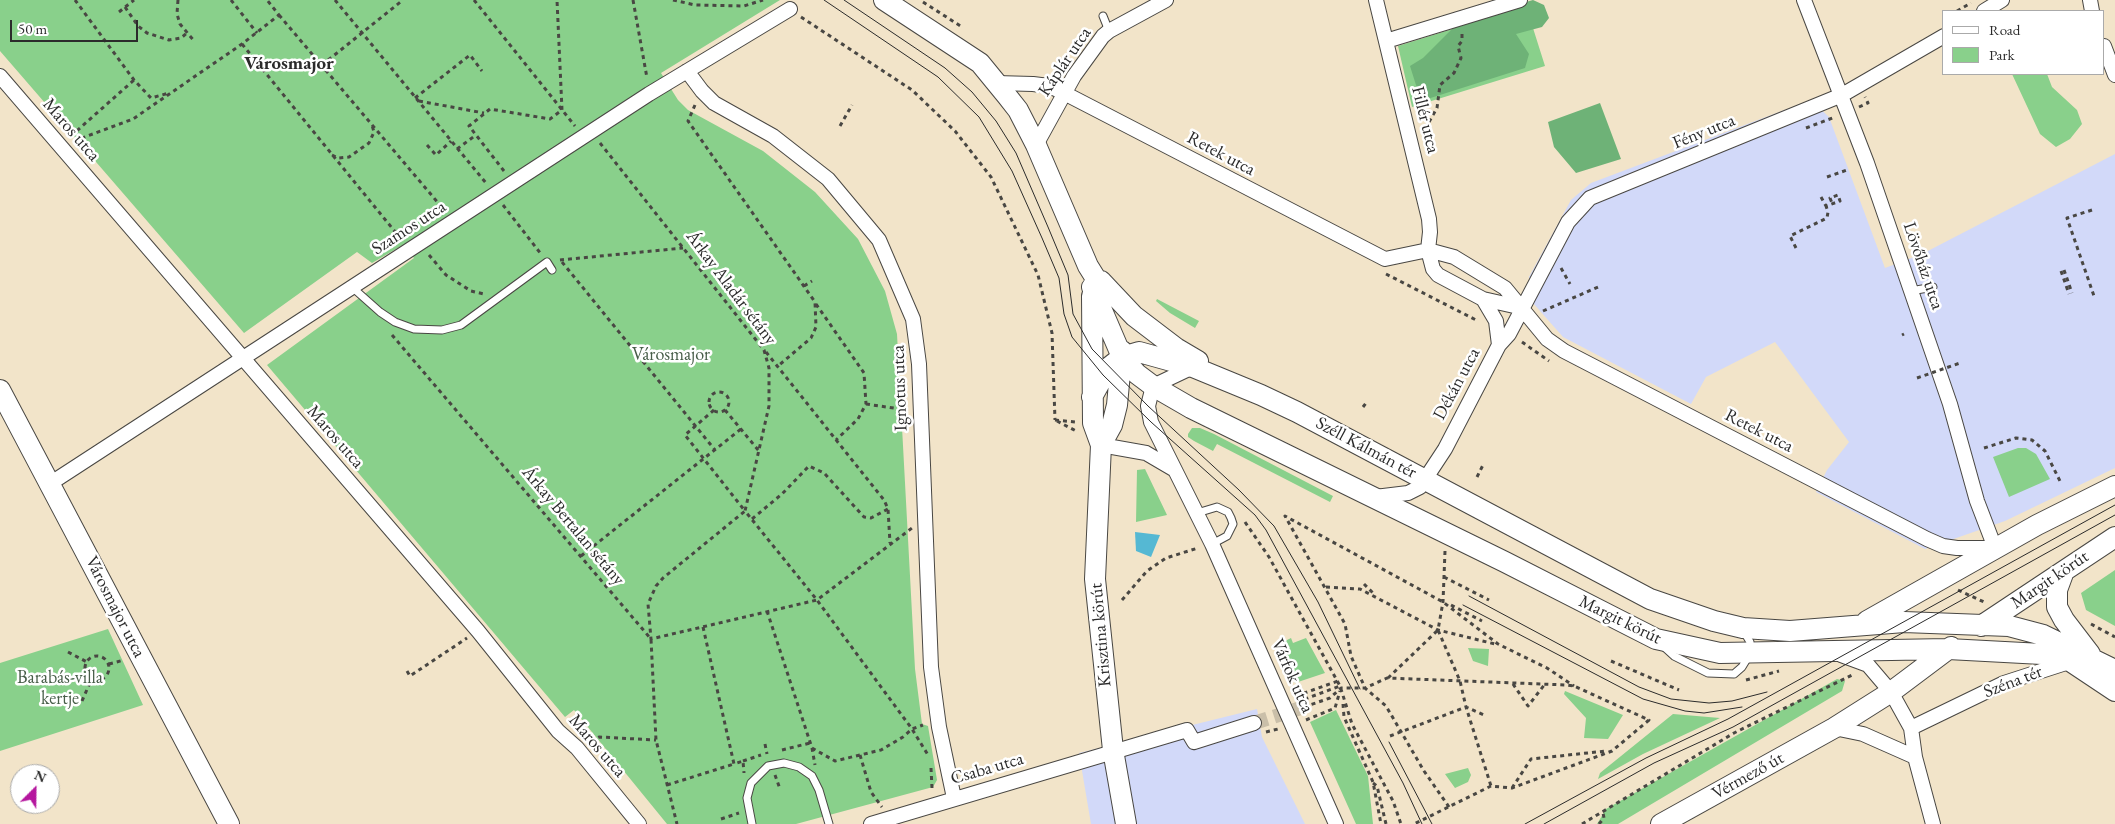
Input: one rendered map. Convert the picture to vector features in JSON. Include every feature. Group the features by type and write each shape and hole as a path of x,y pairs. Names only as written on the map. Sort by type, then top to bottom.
{"main road":[{"path":"884,0 980,64 1018,110 1036,145 1088,266 1107,298 1119,325 1122,357 1117,405"},
{"path":"1088,266 1092,287 1092,397"},
{"path":"1088,266 1134,316 1161,353 1261,395"},
{"path":"1092,287 1122,357 1137,374 1153,382 1191,408 1374,498"},
{"name":"Széll Kálmán tér","path":"1122,357 1138,352 1161,353 1261,395 1425,479"},
{"path":"1092,397 1108,368 1122,357"},
{"path":"1117,405 1131,390 1153,382"},
{"name":"Városmajor utca","path":"0,390 51,483 229,824"},
{"name":"Krisztina körút","path":"1092,397 1093,423 1101,445 1095,580 1113,750 1126,824"},
{"name":"Krisztina körút","path":"1101,445 1112,425 1117,405"},
{"name":"Margit körút","path":"1425,479 1650,598 1687,613 1742,628 1790,631 1840,628 1860,624"},
{"path":"1860,624 1995,548 2115,486"},
{"name":"Margit körút","path":"1374,498 1656,640 1720,653 1750,654 1948,649"},
{"name":"Margit körút","path":"1985,624 2115,537"},
{"path":"2064,571 2058,590 2058,607 2064,620 2094,660"},
{"name":"Széna tér","path":"1860,624 1921,622 2009,626 2043,635 2094,660 2114,683"},
{"path":"1948,649 1985,624"},
{"name":"Széna tér","path":"1948,649 2042,654 2070,662"},
{"name":"Vérmező út","path":"1661,824 1834,728 1891,692 1948,649"},
{"path":"2070,662 2114,683"}],"street":[{"name":"Káplár utca","path":"1036,145 1064,93 1090,53 1109,31 1166,0"},
{"name":"Fillér utca","path":"1376,0 1429,219 1428,250"},
{"path":"1386,41 1520,0"},
{"name":"Lövőház utca","path":"1804,0 1842,95 1911,291 1950,404 1977,501 1995,548"},
{"path":"1986,10 2002,0"},
{"name":"Szamos utca","path":"51,483 650,94 790,9"},
{"name":"Fény utca","path":"1523,308 1568,222 1590,198 1842,95 1942,37"},
{"path":"2105,49 2115,75"},
{"name":"Ignotus utca","path":"687,71 702,92 714,102 772,136 828,179 872,229 900,285 914,322 918,364 931,667 942,746 954,798"},
{"name":"Maros utca","path":"0,76 478,631 558,731 577,748 639,824"},
{"name":"Retek utca","path":"996,83 1025,83 1049,86 1385,259 1396,258 1406,253 1428,250 1454,257 1504,288 1523,308 1547,339 1564,351 1927,539 1943,546 1957,548 1995,548"},
{"path":"1428,250 1433,269 1438,275 1483,299 1523,308"},
{"path":"1483,299 1496,321 1499,345"},
{"name":"Dékán utca","path":"1425,479 1445,449 1499,345 1509,334 1523,308"},
{"path":"1153,382 1193,367"},
{"name":"Várfok utca","path":"1153,382 1148,406 1151,422 1198,513 1336,824"},
{"path":"1101,445 1146,453 1176,470"},
{"name":"Széll Kálmán tér","path":"1374,498 1414,491 1420,487 1425,479"},
{"path":"1831,652 1868,665 1891,692 1911,728 1915,757 1933,824"},
{"name":"Széna tér","path":"1911,728 2004,683 2070,662"},
{"name":"Csaba utca","path":"871,824 892,821 954,798 1113,750 1187,730 1194,742 1258,728"},
{"path":"1834,728 1863,734 1915,757"}],"lane":[{"path":"1103,16 1109,31"},
{"path":"353,288 380,312 396,322 421,330 442,330 461,325 548,262 552,270"},
{"path":"1911,291 1933,287"},
{"path":"1198,513 1217,508 1228,512 1231,518 1233,524 1227,536 1212,544"},
{"path":"1742,628 1750,642 1750,654"},
{"path":"752,824 748,808 751,783 762,770 776,764 792,764 806,771 817,783 829,824"}],"path":[{"path":"75,0 134,80 151,98 172,93"},
{"path":"119,12 134,0"},
{"path":"178,0 176,14 180,24 195,42"},
{"path":"231,0 257,33"},
{"path":"267,0 454,221"},
{"path":"335,0 548,262 684,248"},
{"path":"322,66 361,32 403,0"},
{"path":"474,0 573,124 592,132"},
{"path":"556,0 562,110"},
{"path":"632,0 650,94"},
{"path":"673,0 695,5 744,6 763,0"},
{"path":"1959,10 1976,0"},
{"path":"124,7 138,26 148,33 168,40 180,38 188,33"},
{"path":"790,9 912,90 956,131 991,177 1038,274 1052,333 1055,420"},
{"path":"60,147 133,119 242,44 279,15"},
{"path":"1429,122 1437,108 1440,86 1454,73 1462,58 1458,46 1463,35 1458,19"},
{"path":"242,44 331,154 414,246 446,274 471,291 498,298"},
{"path":"417,100 470,55 482,71"},
{"path":"60,147 134,80"},
{"path":"702,92 688,121 864,373 866,404 858,419 836,440"},
{"path":"417,100 485,114"},
{"path":"840,126 852,105"},
{"path":"506,173 470,126 490,109 550,119 562,110"},
{"path":"331,154 338,158 349,157 369,143 374,132 372,125"},
{"name":"Árkay Aladár sétány","path":"592,132 764,350 768,368 769,406 745,511"},
{"path":"457,149 476,135"},
{"path":"427,145 436,155 451,141"},
{"path":"1827,178 1847,170"},
{"path":"1826,206 1840,200 1838,195 1830,198 1832,203"},
{"path":"1796,248 1790,236 1827,218 1828,212 1821,197"},
{"path":"2092,210 2067,218 2094,296 2097,295"},
{"path":"560,260 715,450"},
{"path":"1564,262 1560,270 1570,284"},
{"path":"2063,271 2071,293"},
{"path":"804,286 812,282"},
{"path":"1542,312 1598,287"},
{"path":"778,366 811,338 816,327 815,302"},
{"name":"Árkay Bertalan sétány","path":"391,332 651,639"},
{"path":"764,350 888,508 890,543"},
{"path":"1917,378 1960,363"},
{"path":"714,410 710,400 717,393 725,394 729,400 725,410"},
{"path":"866,404 920,412"},
{"path":"759,451 725,410 714,410 685,435 817,600 912,729 903,738 881,750 835,762 812,748"},
{"path":"581,556 741,429"},
{"path":"1984,448 2016,438 2032,440 2046,451 2061,483"},
{"path":"1477,477 1484,463"},
{"path":"752,519 782,494 809,466 824,473 864,517 871,518 888,508"},
{"path":"677,824 656,740 648,604 656,586 663,578 745,511"},
{"path":"1449,807 1424,771 1386,706 1365,688 1351,656 1345,624 1285,516 1369,564 1482,621"},
{"path":"651,639 817,600 924,518"},
{"path":"1242,518 1270,557 1341,687 1344,717 1373,782 1381,824"},
{"path":"1122,600 1147,571 1166,558 1212,544"},
{"path":"1445,549 1443,602 1438,630 1460,681 1466,708 1491,786"},
{"path":"1444,577 1489,600"},
{"path":"1364,584 1375,596"},
{"path":"1325,587 1360,589 1438,630 1498,644"},
{"path":"1414,824 1491,786 1512,788 1612,751 1649,720 1574,686 1547,668 1498,644 1443,602"},
{"path":"767,611 810,743"},
{"path":"703,627 734,764"},
{"path":"1301,700 1341,687 1365,688 1387,678 1438,630"},
{"path":"407,671 410,676 478,631"},
{"path":"68,652 87,662"},
{"path":"96,656 104,658 109,664 109,672 105,677 98,680 92,678 85,669 87,662 96,656"},
{"path":"109,664 123,660"},
{"path":"1611,661 1679,690"},
{"path":"82,701 92,678"},
{"path":"1387,678 1574,686"},
{"path":"1582,824 1726,738 1844,679"},
{"path":"1299,695 1338,681"},
{"path":"1512,684 1528,706 1545,684"},
{"path":"1304,707 1330,698 1341,687"},
{"path":"1308,719 1335,708 1341,687"},
{"path":"1342,698 1352,724 1393,801 1401,824"},
{"path":"1390,736 1466,708 1484,715"},
{"path":"1258,728 1278,728"},
{"path":"577,748 598,737 656,740"},
{"path":"765,744 767,754"},
{"path":"1512,788 1531,759 1612,751"},
{"path":"860,755 871,792 879,804"},
{"path":"667,785 743,761 748,808 721,819"},
{"path":"930,765 932,788"},
{"path":"1373,782 1377,786 1386,824"},
{"path":"1599,824 1604,818 1603,813"}],"shaded area":[{"path":"1811,100 1829,117 1885,268 1922,254 2115,154 2115,468 2005,521 1925,549 1816,492 1827,470 1849,442 1775,342 1706,377 1691,404 1563,337 1533,303 1529,277 1571,200 1591,183"},
{"path":"1257,709 1262,737 1305,824 1091,824 1079,753"}],"green space":[{"name":"Városmajor","path":"0,0 780,0 661,73 678,100 688,110 763,151 815,192 858,239 885,291 897,334 915,669 922,724 928,726 937,780 933,787 796,824 667,824 574,710 565,717 267,365 414,258 403,245 372,263 357,252 244,333 0,51"},
{"path":"1533,0 1544,5 1549,18 1542,27 1516,34 1529,54 1525,68 1421,101 1410,66 1423,58 1460,21"},
{"path":"1526,6 1545,66 1412,107 1398,46"},
{"path":"2012,75 2047,75 2052,87 2077,110 2082,124 2070,139 2056,147 2040,134"},
{"path":"1600,103 1621,159 1576,173 1554,147 1548,122"},
{"path":"1157,299 1199,321 1195,328 1170,313 1156,301"},
{"path":"1192,428 1200,428 1214,434 1333,496 1330,502 1217,444 1213,451 1194,441 1188,437"},
{"path":"2018,448 2026,448 2036,454 2050,479 2009,497 1993,457"},
{"path":"1145,469 1167,515 1136,522 1137,470"},
{"path":"2115,570 2115,626 2086,610 2081,593"},
{"name":"Barabás-villa kertje","path":"108,629 143,705 0,751 0,663"},
{"path":"1291,638 1293,643 1306,638 1325,673 1295,683 1277,645"},
{"path":"1468,648 1489,649 1488,666 1473,661"},
{"path":"1837,679 1845,681 1842,691 1618,824 1597,824 1606,809"},
{"path":"1565,691 1623,715 1608,739 1584,738 1586,718 1564,694"},
{"path":"1336,710 1368,776 1373,824 1356,824 1310,722"},
{"path":"1673,714 1720,718 1643,754 1598,779 1600,773"},
{"path":"1468,768 1471,775 1468,782 1455,788 1445,774"}],"water":[{"path":"1135,532 1160,535 1151,557 1136,551"}],"tunnel":[{"path":"1254,723 1304,707"}],"tram line":[{"path":"824,0 938,77 979,117 1012,171 1059,278 1064,314 1072,337 1103,375 1151,422 1255,515 1266,530 1403,783 1422,824"},
{"path":"844,0 945,68 972,92 996,121 1016,153 1048,227 1068,275 1073,314 1092,349 1148,406 1239,490 1274,526 1318,602 1360,689"},
{"path":"1525,824 1646,758 1728,719 2115,505"},
{"path":"1544,824 1654,763 1733,727 2115,515"},
{"path":"1469,596 1639,687 1671,699 1709,703 1732,701 1767,692"},
{"path":"1463,605 1643,699 1685,711 1704,713 1742,707"},
{"path":"1389,742 1432,824"}],"district":[{"name":"Városmajor","path":"289,64"}]}
